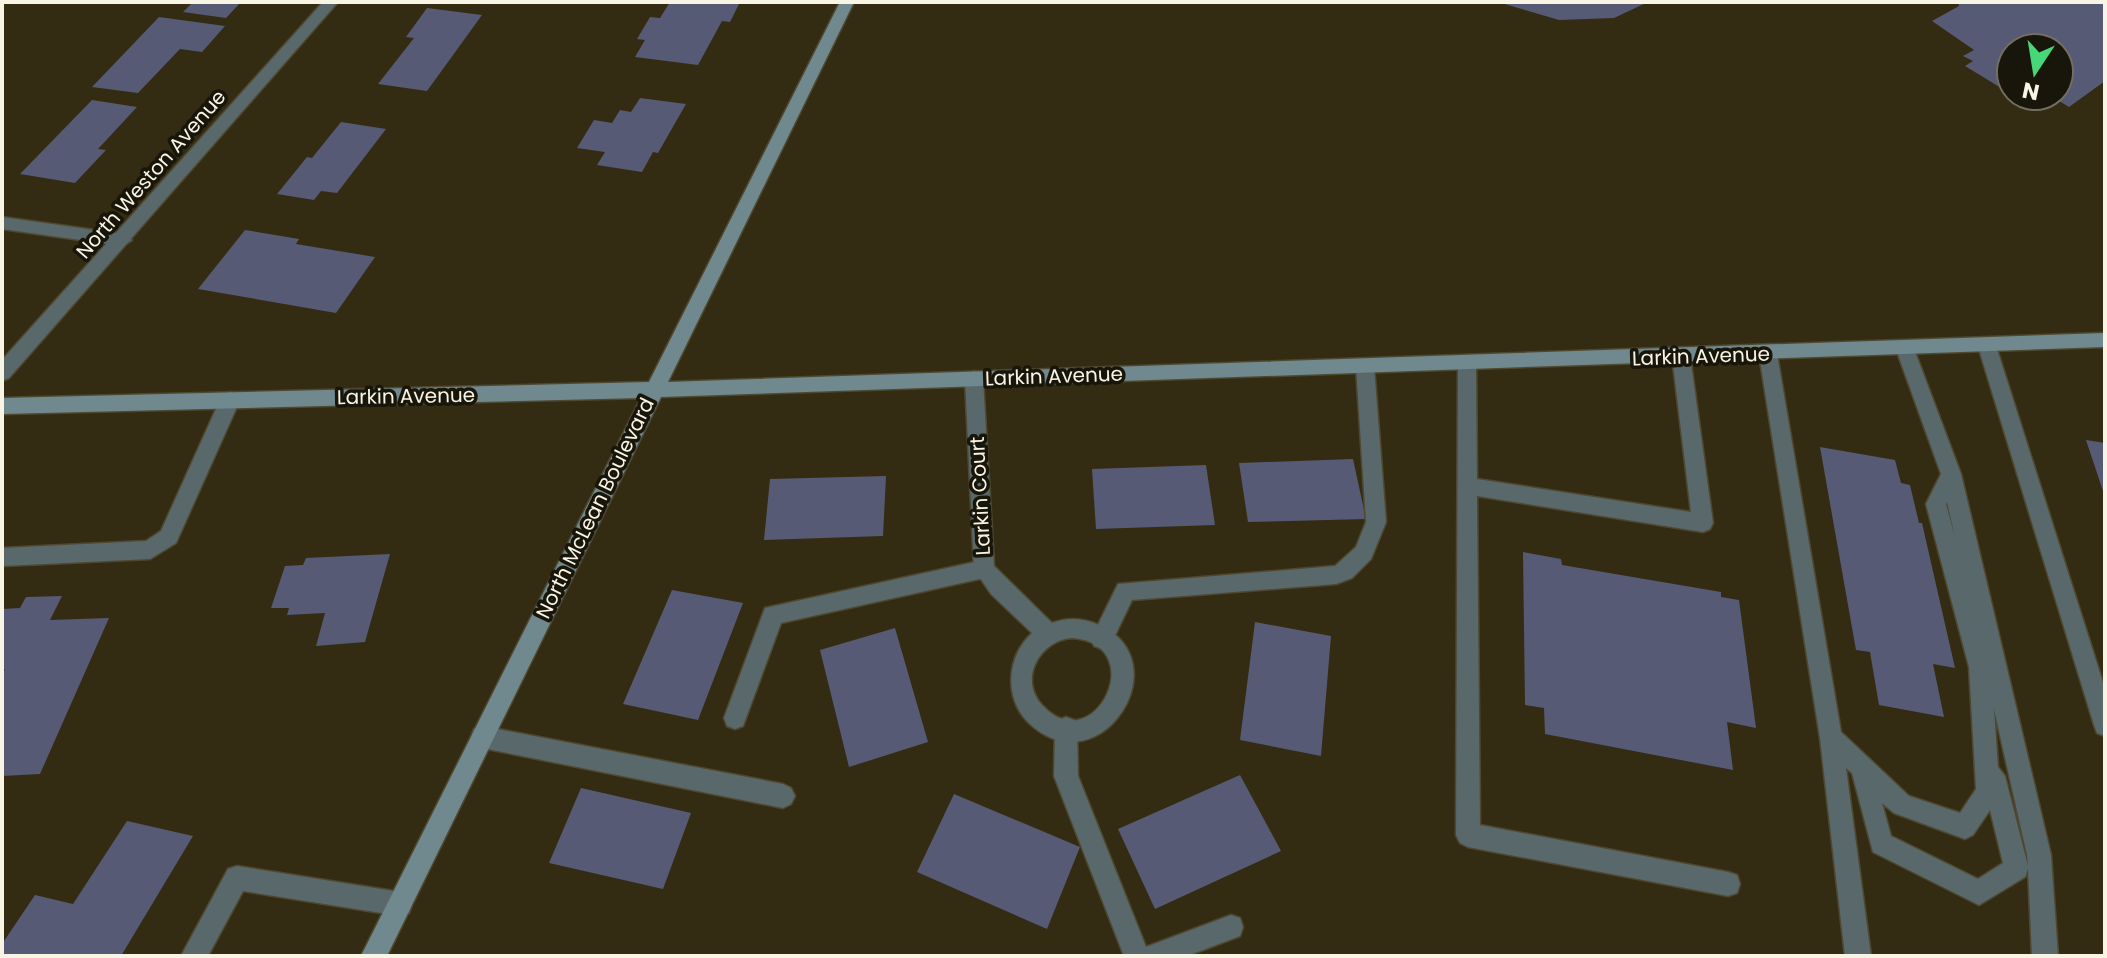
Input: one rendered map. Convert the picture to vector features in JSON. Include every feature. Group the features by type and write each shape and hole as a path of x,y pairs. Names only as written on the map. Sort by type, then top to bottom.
{"main road":[{"name":"North McLean Boulevard","path":"374,956 847,2"},
{"name":"Larkin Avenue","path":"2,406 654,390 2105,340"}],"street":[{"name":"North Weston Avenue","path":"2,373 331,2"},
{"path":"2,223 123,240"},
{"path":"1987,346 2105,725"},
{"path":"1905,349 1951,474 2039,855 2045,956"},
{"path":"1768,354 1831,738 1858,956"},
{"path":"1467,486 1703,523 1681,356"},
{"path":"1467,363 1468,835 1728,884"},
{"path":"1102,639 1126,591 1336,575 1345,571 1364,553 1376,522 1365,366"},
{"name":"Larkin Court","path":"974,379 984,569 998,587 1049,634"},
{"path":"2,557 150,550 169,537 230,400"},
{"path":"1831,738 1902,805 1965,827 1988,792 1980,667 1936,504 1951,474"},
{"path":"735,718 773,615 984,569"},
{"path":"1082,630 1102,639 1120,658 1124,673 1118,703 1093,724 1066,728 1040,718 1027,706 1020,689 1019,673 1024,656 1034,643 1049,634 1082,630"},
{"path":"1066,728 1066,776 1137,956"},
{"path":"482,737 783,796"},
{"path":"1862,768 1881,844 1979,893 2016,868 1985,745"},
{"path":"194,956 237,878 400,904"},
{"path":"1154,956 1231,927"}],"building":[{"path":"193,2 241,2 226,18 183,12"},
{"path":"670,2 740,2 730,22 722,21 698,65 635,57 645,40 637,39 650,17 660,18"},
{"path":"1648,2 1614,18 1559,20 1501,3"},
{"path":"1958,2 2105,2 2105,81 2075,103 2075,32 1995,32 1995,84 1965,66 1973,61 1963,56 1974,50 1932,21 1959,6"},
{"path":"427,8 482,15 427,91 378,84 414,38 406,37"},
{"path":"159,17 225,26 202,52 180,49 138,93 92,87"},
{"path":"640,98 686,104 658,153 653,152 642,172 597,165 605,152 577,148 594,120 612,123 620,110 631,112"},
{"path":"92,100 137,107 98,149 106,150 75,183 20,174"},
{"path":"341,122 386,129 337,193 321,191 314,200 277,194 307,157 312,158"},
{"path":"245,230 299,239 296,244 375,257 336,313 198,289"},
{"path":"2086,440 2105,443 2105,494 2104,494"},
{"path":"1820,447 1895,460 1901,483 1910,485 1919,523 1922,523 1955,668 1933,664 1944,717 1879,705 1870,652 1856,650"},
{"path":"1353,459 1366,519 1248,522 1239,463"},
{"path":"1206,465 1215,525 1096,529 1092,469"},
{"path":"886,476 883,536 764,540 770,479"},
{"path":"1523,552 1561,559 1562,565 1721,592 1721,597 1739,600 1756,728 1727,722 1733,770 1545,734 1544,708 1525,705"},
{"path":"390,554 365,642 316,646 325,613 287,615 289,608 271,608 285,566 303,565 306,558"},
{"path":"672,590 743,603 698,720 623,704"},
{"path":"62,596 50,620 109,618 40,774 2,776 2,676 5,669 2,669 2,609 20,608 26,597"},
{"path":"1255,622 1331,636 1321,756 1240,740"},
{"path":"895,628 928,742 849,767 820,650"},
{"path":"1240,775 1281,851 1155,909 1118,829"},
{"path":"581,788 691,813 663,889 549,863"},
{"path":"954,794 1080,847 1047,929 917,872"},
{"path":"127,821 193,836 121,956 2,955 2,944 35,895 73,904"}]}
